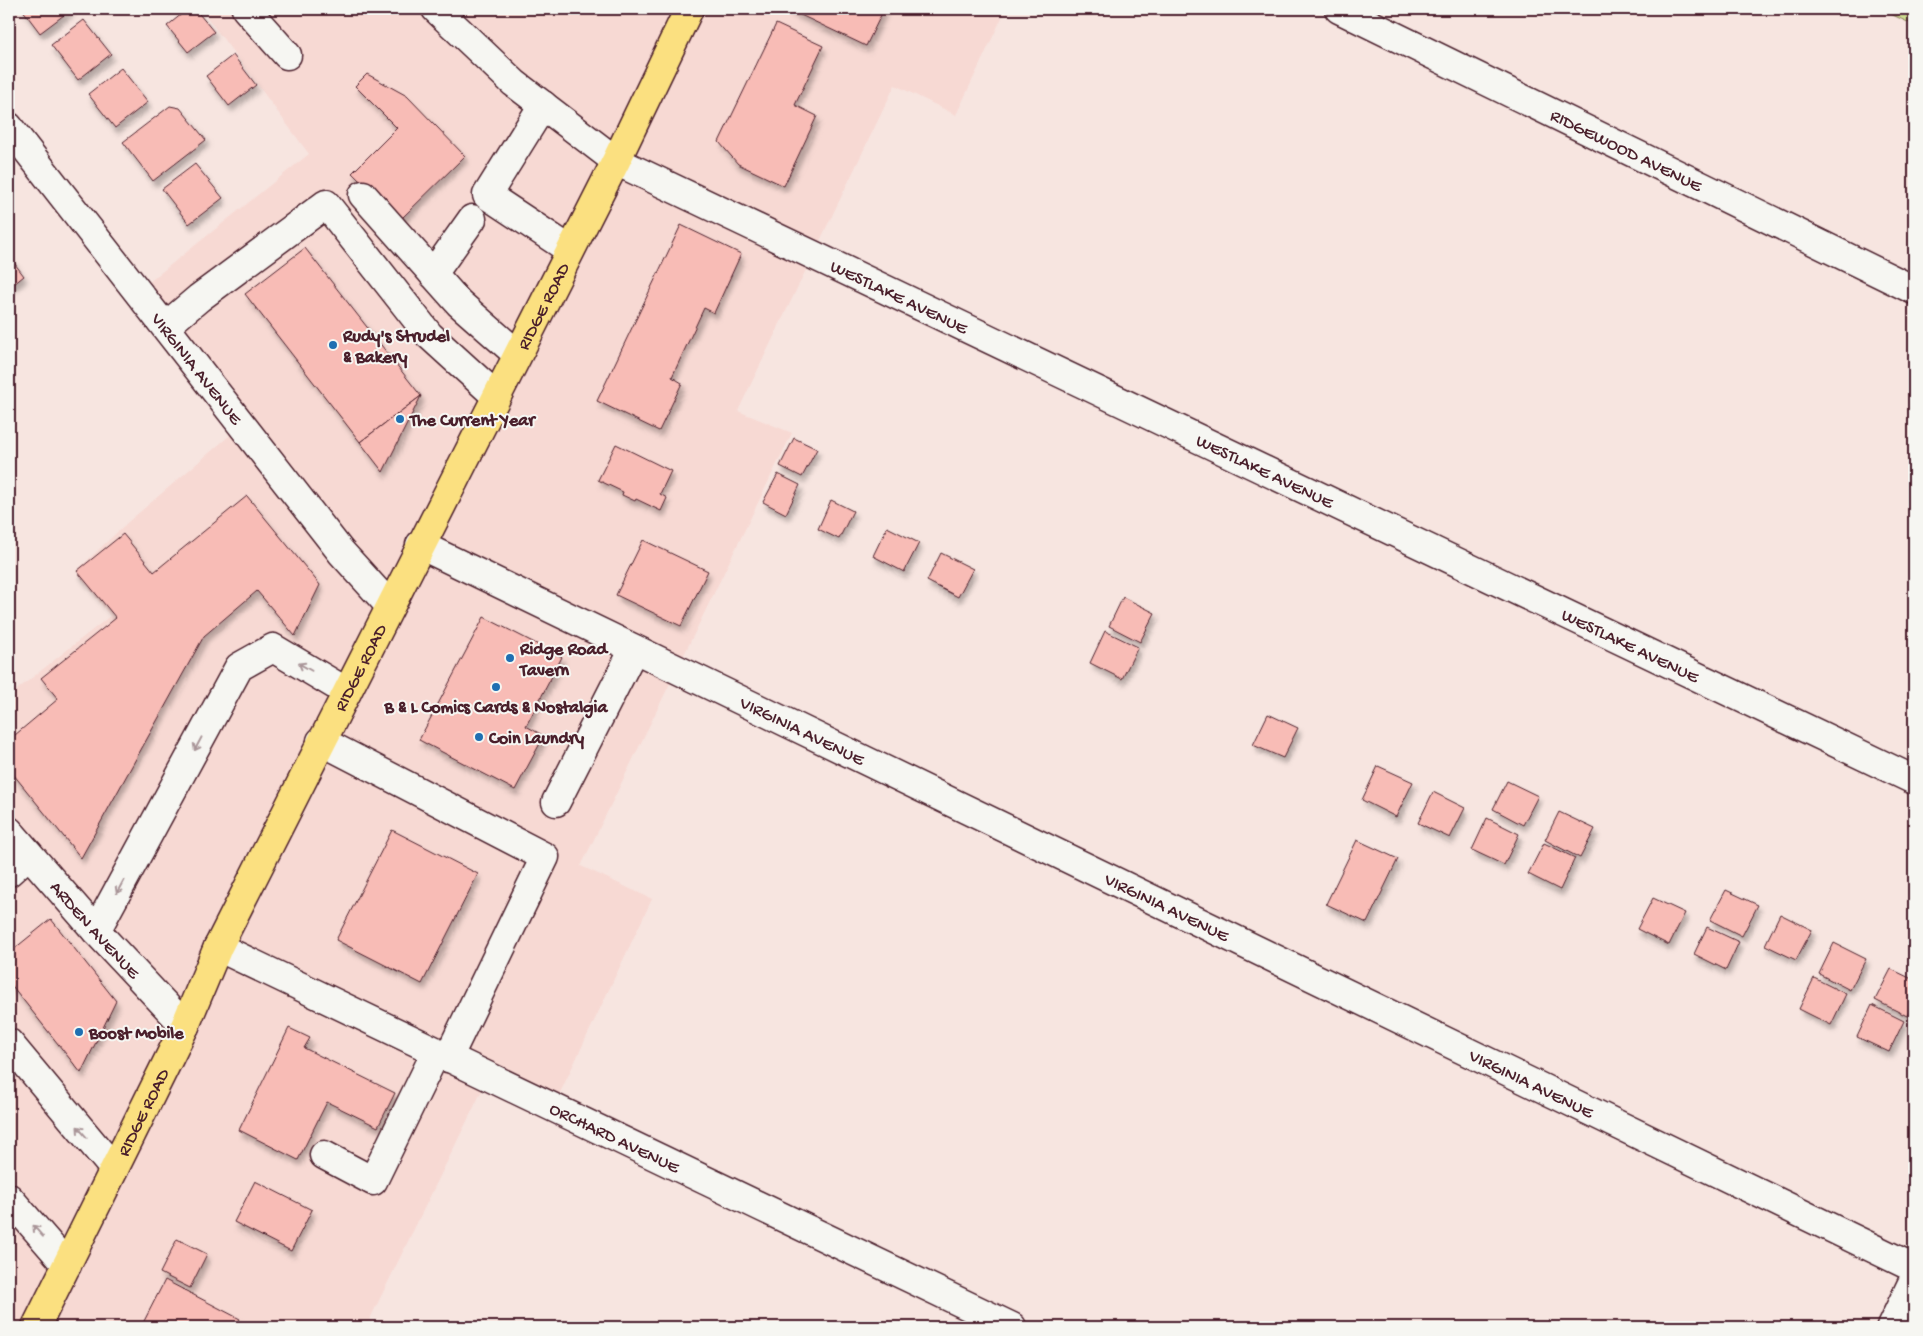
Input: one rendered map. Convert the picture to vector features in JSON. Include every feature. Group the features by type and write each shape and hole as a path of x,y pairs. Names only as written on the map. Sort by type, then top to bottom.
{"main road":[{"name":"RIDGE ROAD","path":"36,1327 185,1026 218,947 616,161 689,9"}],"street":[{"path":"246,9 287,55"},
{"name":"WESTLAKE AVENUE","path":"436,9 514,83 616,161 1914,780"},
{"name":"RIDGEWOOD AVENUE","path":"1339,9 1914,290"},
{"path":"543,105 487,195 570,250"},
{"name":"VIRGINIA AVENUE","path":"9,127 341,552 390,606"},
{"path":"363,195 460,303 517,354"},
{"path":"166,326 199,298 326,204 429,335 496,396"},
{"path":"433,274 472,219"},
{"name":"VIRGINIA AVENUE","path":"420,545 1914,1268"},
{"path":"96,931 239,668 273,648 347,692"},
{"path":"556,802 634,649"},
{"path":"321,742 545,857 442,1055 373,1181 324,1155"},
{"name":"ARDEN AVENUE","path":"9,831 96,931 185,1026"},
{"path":"9,872 29,854"},
{"name":"ORCHARD AVENUE","path":"218,947 1012,1327"},
{"path":"9,1043 114,1169"},
{"path":"9,1198 66,1265"},
{"path":"1891,1327 1914,1279"}],"shaded area":[{"path":"201,9 1006,9 956,115 895,85 738,411 792,433 581,866 652,899 559,1095 494,1066 366,1327 9,1327 9,817 15,812 9,804 9,696 110,616 76,571 128,522 242,425 138,291 309,154"}],"green space":[{"path":"1880,9 1914,9 1914,25"}],"building":[{"path":"22,9 72,9 40,33"},
{"path":"188,9 195,9 214,32 188,52 167,26"},
{"path":"788,9 884,9 866,46"},
{"path":"84,20 111,54 78,80 51,45"},
{"path":"776,24 823,46 795,105 817,116 784,186 738,164 719,142"},
{"path":"233,55 256,85 229,106 206,76"},
{"path":"121,68 148,102 115,128 88,94"},
{"path":"367,74 407,96 465,156 400,220 352,173 397,128 355,86"},
{"path":"170,106 180,108 206,140 153,181 123,142"},
{"path":"195,164 223,198 189,224 162,189"},
{"path":"681,225 741,254 714,313 704,308 672,377 682,383 659,431 597,401"},
{"name":"Rudy's Strudel & Bakery","path":"305,248 421,396 360,442 245,294"},
{"path":"9,256 24,276 9,288"},
{"name":"The Current Year","path":"421,396 383,472 360,442"},
{"path":"794,438 817,449 802,477 780,466"},
{"path":"616,444 671,471 660,494 667,498 661,511 636,499 635,501 622,495 623,492 598,480"},
{"path":"778,474 800,485 786,514 763,502"},
{"path":"247,496 320,585 295,636 257,591 204,636 81,858 9,769 9,740 58,699 41,678 116,618 77,571 123,534 154,572"},
{"path":"831,500 853,511 839,539 818,529"},
{"path":"887,527 919,543 904,572 873,556"},
{"path":"643,540 708,571 681,626 616,595"},
{"path":"941,553 973,569 958,597 927,581"},
{"path":"1123,597 1155,613 1140,642 1109,626"},
{"path":"484,617 562,657 526,726 544,736 515,790 419,740"},
{"path":"1105,631 1138,647 1122,679 1090,663"},
{"path":"1268,714 1298,728 1283,758 1253,745"},
{"path":"1378,766 1413,782 1396,817 1362,800"},
{"path":"1507,781 1538,796 1523,825 1493,809"},
{"path":"1433,792 1465,808 1450,838 1418,823"},
{"path":"1559,812 1595,829 1580,858 1545,840"},
{"path":"1487,818 1519,834 1504,865 1472,850"},
{"path":"392,830 478,874 422,984 336,940"},
{"path":"1357,840 1398,859 1367,923 1326,904"},
{"path":"1544,843 1575,858 1560,890 1528,874"},
{"path":"1726,890 1758,905 1742,936 1710,920"},
{"path":"1653,898 1685,913 1669,945 1637,929"},
{"path":"1780,914 1812,930 1796,960 1765,945"},
{"path":"51,919 116,1001 81,1073 9,982 9,953"},
{"path":"1707,927 1739,942 1726,970 1694,954"},
{"path":"1834,943 1866,959 1850,990 1819,974"},
{"path":"1891,969 1914,980 1914,1002 1907,1016 1875,1000"},
{"path":"1814,978 1846,994 1831,1025 1799,1009"},
{"path":"1872,1005 1904,1021 1889,1052 1857,1037"},
{"path":"289,1028 310,1038 304,1048 395,1093 378,1127 327,1102 298,1160 239,1130"},
{"path":"255,1181 312,1210 291,1251 234,1222"},
{"path":"177,1239 207,1254 190,1288 160,1273"},
{"path":"165,1280 240,1319 235,1327 141,1327"}],"place":[{"name":"Rudy's Strudel & Bakery","path":"333,345"},
{"name":"The Current Year","path":"400,419"},
{"name":"Ridge Road Tavern","path":"510,658"},
{"name":"B & L Comics Cards & Nostalgia","path":"496,687"},
{"name":"Coin Laundry","path":"479,737"},
{"name":"Boost Mobile","path":"79,1032"}]}
